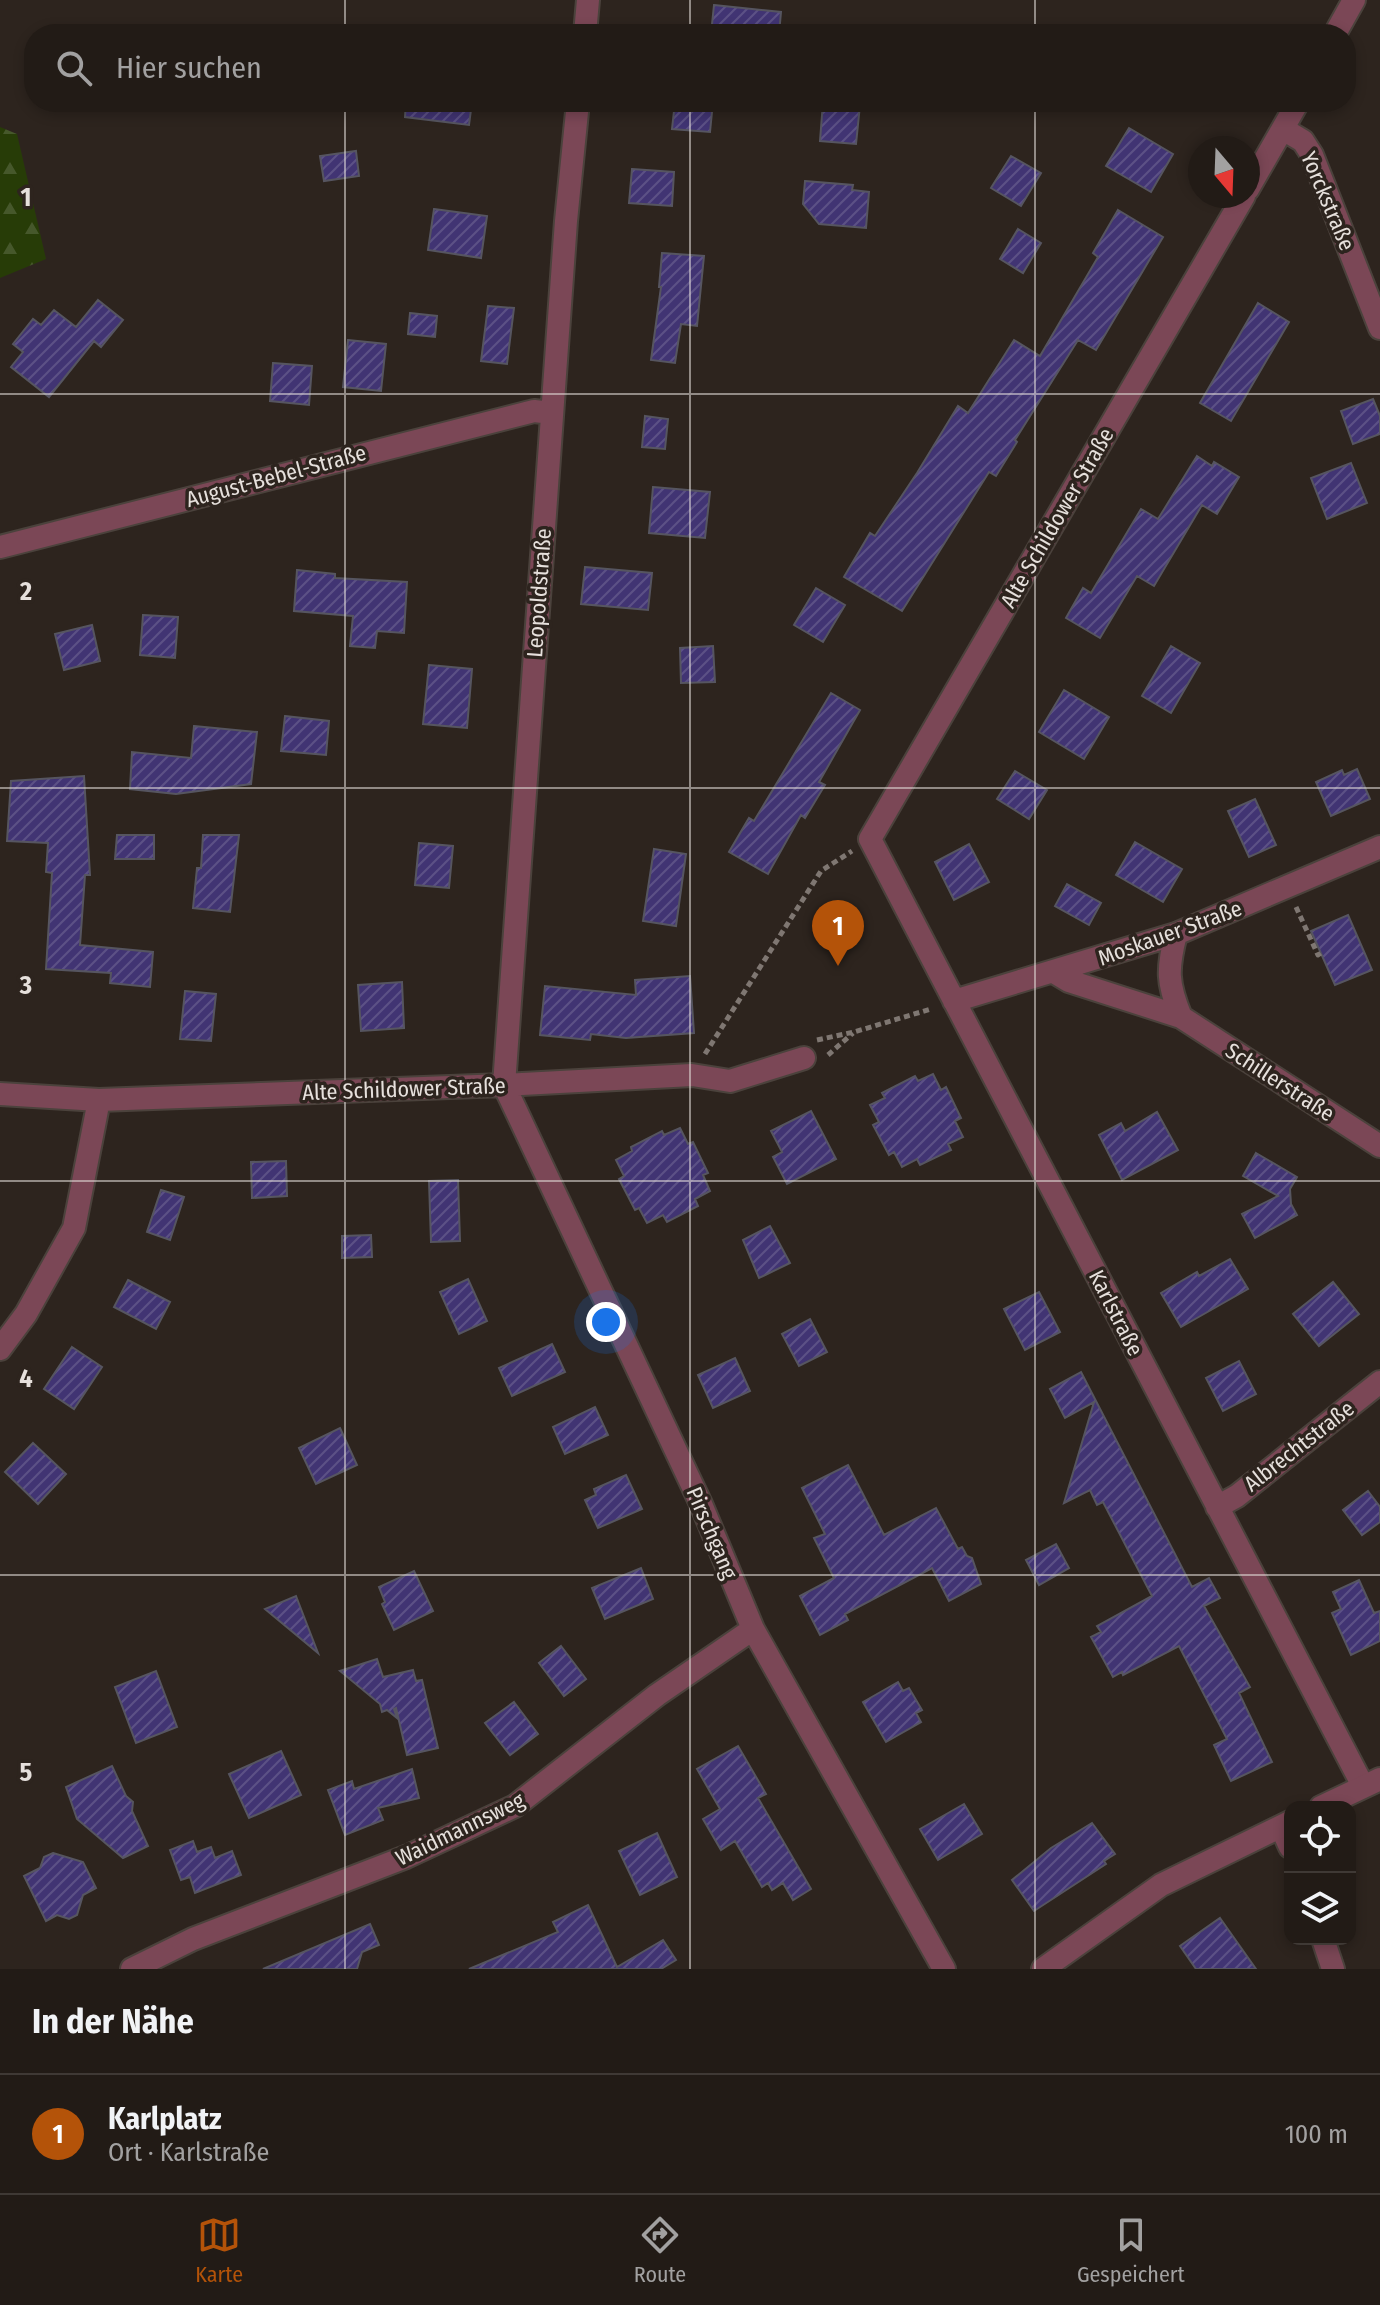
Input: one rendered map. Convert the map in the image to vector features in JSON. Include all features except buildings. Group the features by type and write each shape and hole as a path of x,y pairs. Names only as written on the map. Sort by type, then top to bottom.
{"street":[{"path":"586,24 588,0"},
{"path":"1341,24 1354,0"},
{"name":"Leopoldstraße","path":"504,1085 552,413 577,112"},
{"path":"1260,168 1292,112"},
{"name":"Yorckstraße","path":"1283,129 1303,141 1312,155 1380,328"},
{"name":"Alte Schildower Straße","path":"870,839 1237,208"},
{"name":"August-Bebel-Straße","path":"0,547 410,441 534,411 552,413"},
{"name":"Karlstraße","path":"870,839 1217,1507 1372,1783"},
{"name":"Moskauer Straße","path":"954,1001 1176,934 1380,847"},
{"path":"1176,934 1168,965 1172,997 1181,1017"},
{"name":"Schillerstraße","path":"1054,972 1069,981 1181,1017 1380,1146"},
{"name":"Alte Schildower Straße","path":"0,1094 99,1100 692,1075 730,1081 804,1058"},
{"name":"Pirschgang","path":"504,1085 701,1504 753,1629 944,1969"},
{"path":"0,1349 26,1314 74,1228 99,1100"},
{"name":"Albrechtstraße","path":"1217,1507 1237,1496 1380,1382"},
{"name":"Waidmannsweg","path":"132,1969 193,1939 406,1857 515,1806 657,1695 753,1629"},
{"path":"1334,1801 1372,1783"},
{"path":"1043,1969 1161,1885 1284,1833"},
{"path":"1325,1945 1333,1969"}],"path":[{"path":"692,1075 821,871 870,839"},
{"path":"1287,888 1318,955 1321,953"},
{"path":"854,1032 954,1001"}],"green space":[{"path":"0,127 17,134 46,259 0,278"}],"place":[{"name":"Karlplatz","path":"838,966"}]}
